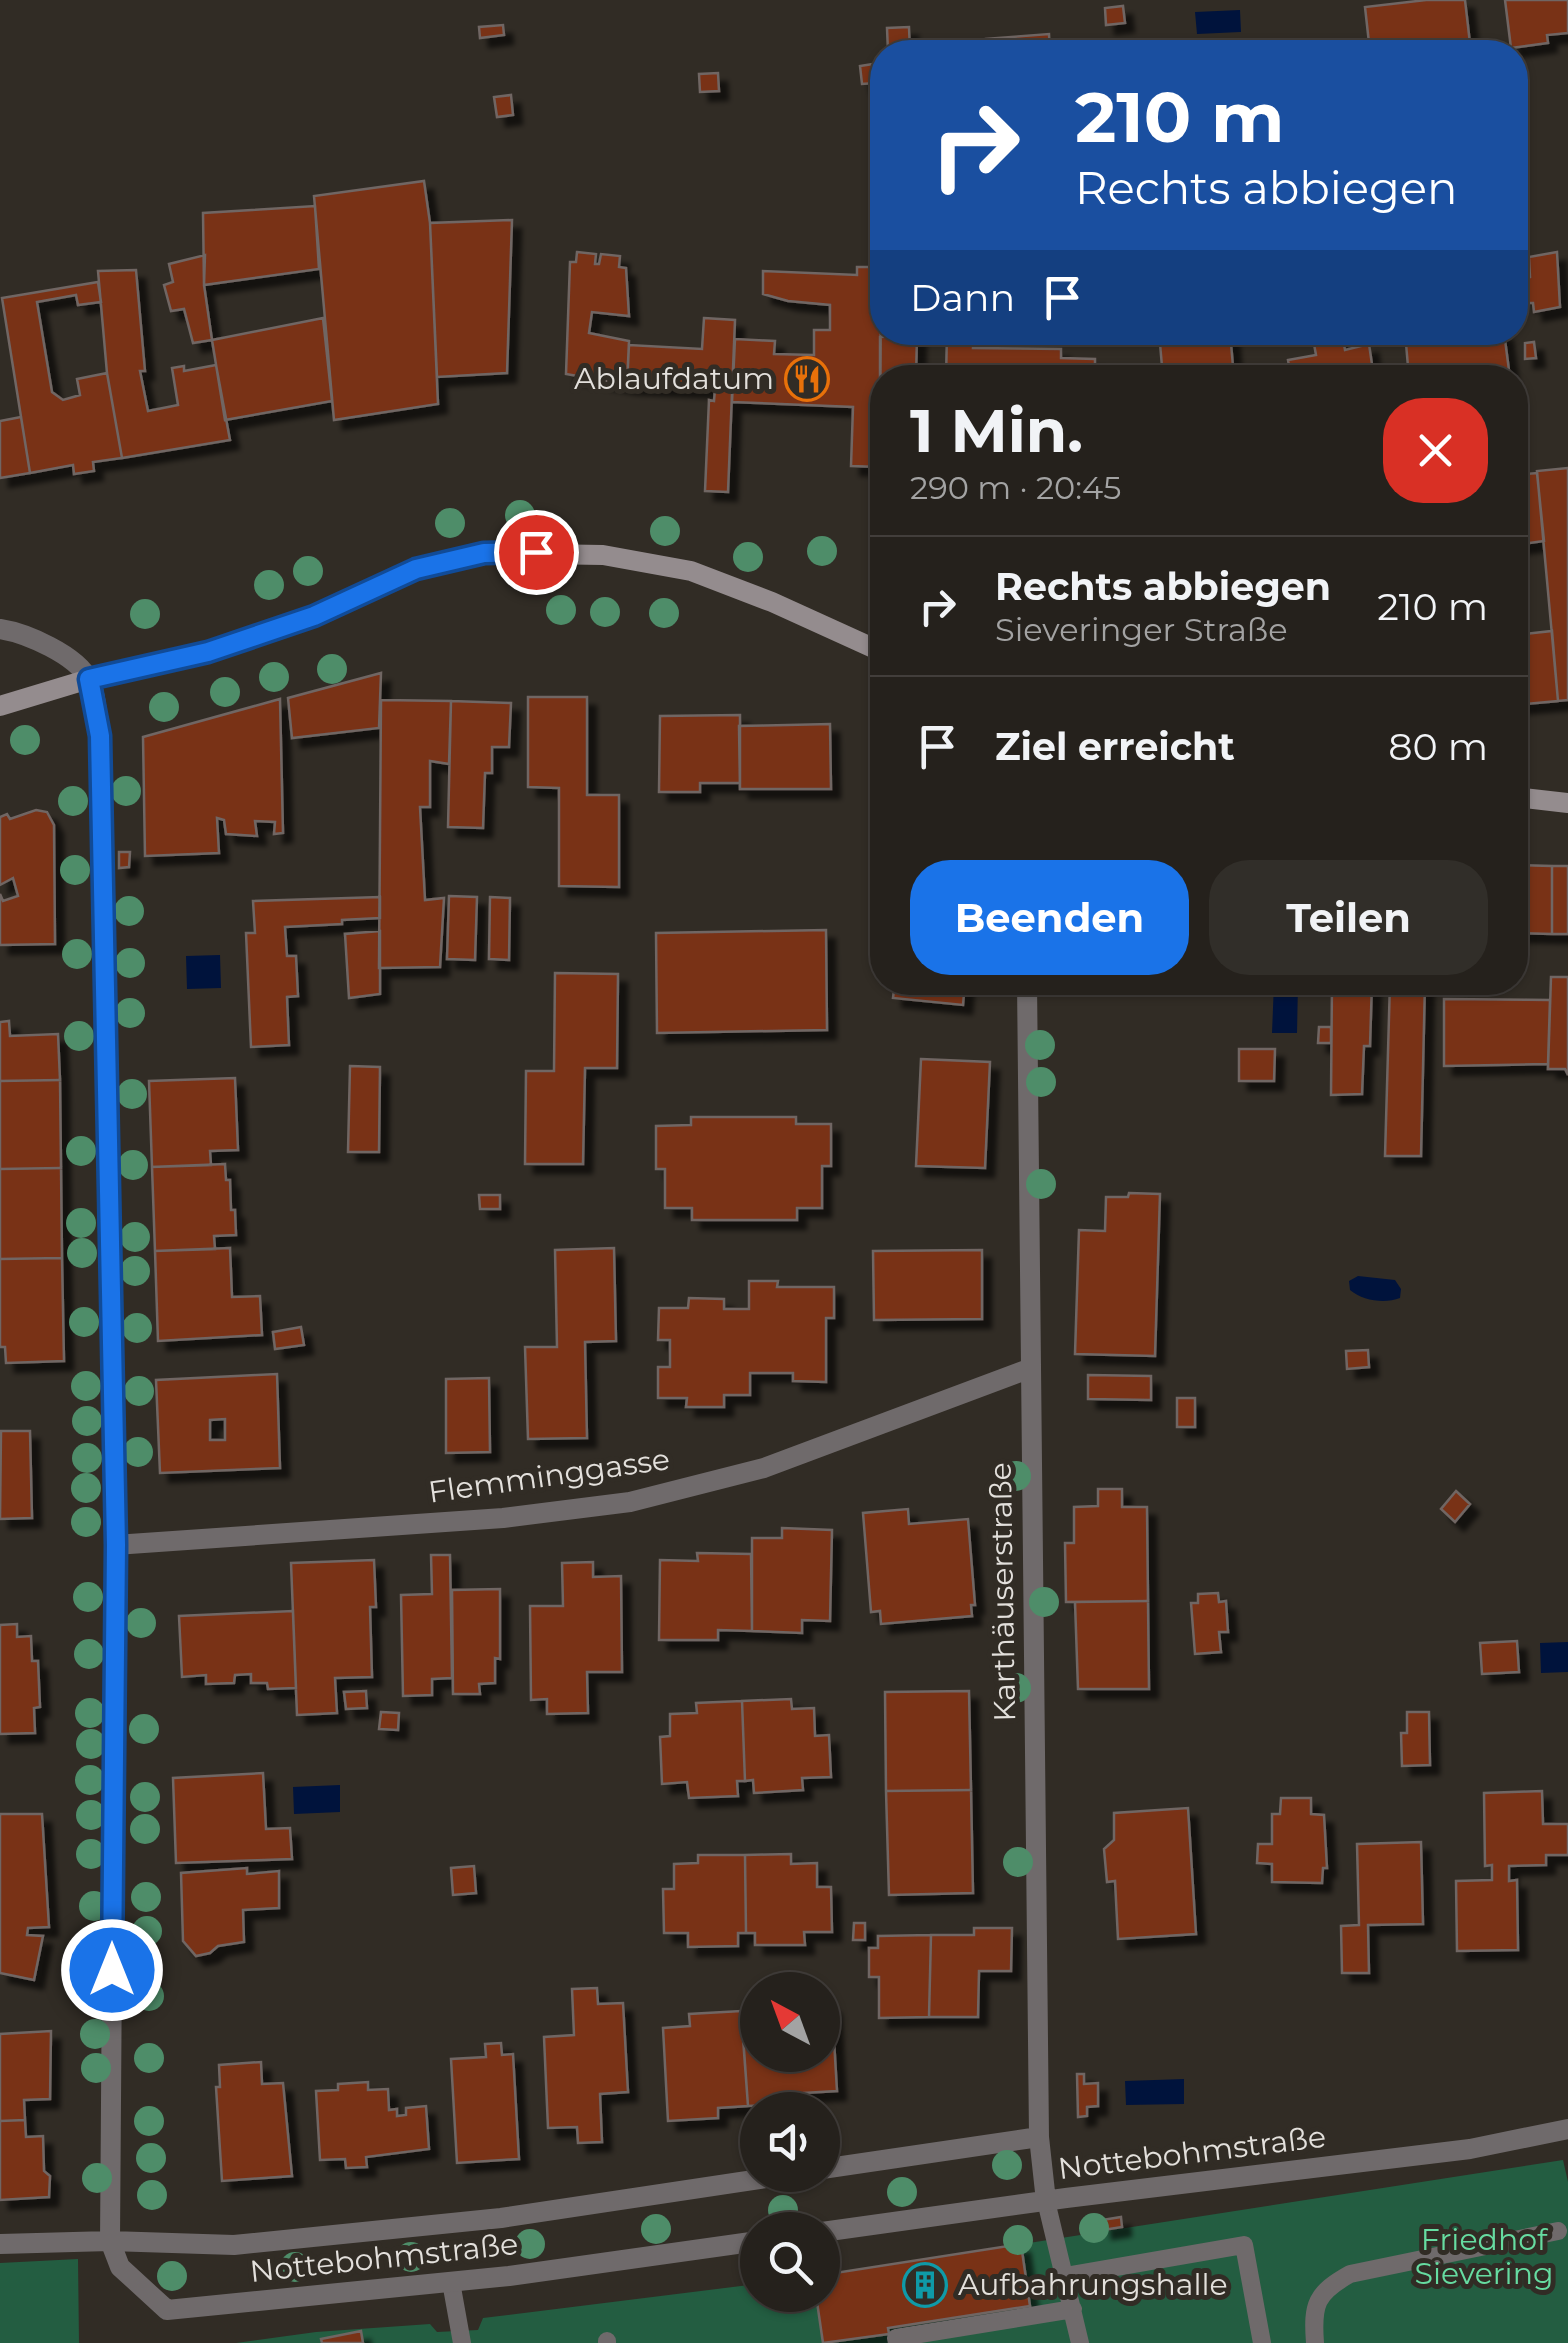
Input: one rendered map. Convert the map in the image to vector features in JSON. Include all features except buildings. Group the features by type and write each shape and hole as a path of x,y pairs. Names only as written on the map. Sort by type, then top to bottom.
{"main road":[{"path":"0,706 89,679 208,652 314,616 416,569 484,553 603,555 691,571 870,647"},
{"path":"1528,798 1568,802"}],"street":[{"path":"0,629 56,648 89,679 100,736 116,1545 110,2240"},
{"name":"Karthäuserstraße","path":"1028,995 1039,2137 1046,2200"},
{"name":"Flemminggasse","path":"116,1545 503,1518 630,1502 764,1468 1031,1368"},
{"name":"Nottebohmstraße","path":"840,2229 1046,2200 1470,2149 1568,2128"},
{"name":"Nottebohmstraße","path":"840,2167 1039,2137"},
{"name":"Nottebohmstraße","path":"0,2244 110,2240 234,2245 501,2218 740,2182"},
{"name":"Nottebohmstraße","path":"110,2240 120,2266 167,2310 450,2282 740,2243"}],"lane":[{"path":"1046,2200 1052,2239 1080,2343"},
{"path":"1315,2343 1313,2313 1325,2288 1350,2274 1558,2232"},
{"path":"1065,2276 1244,2245 1262,2343"},
{"path":"450,2282 462,2343"},
{"path":"897,2343 896,2338 1073,2309"}],"green space":[{"name":"Friedhof Sievering","path":"1563,2160 1568,2182 1568,2343 236,2343 316,2332 430,2324 437,2332 478,2330 483,2318 740,2286 740,2312 840,2312 840,2272"},
{"path":"78,2259 79,2343 0,2343 0,2263"}],"water":[{"path":"1240,10 1241,32 1197,34 1195,12"},
{"path":"220,955 221,988 187,989 186,956"},
{"path":"1274,995 1298,995 1297,1033 1272,1033"},
{"path":"1358,1276 1395,1280 1401,1289 1400,1298 1374,1300 1355,1294 1349,1281"},
{"path":"1568,1642 1568,1672 1541,1673 1540,1643"},
{"path":"340,1785 340,1812 294,1814 293,1787"},
{"path":"1184,2079 1184,2104 1126,2105 1125,2081"}],"place":[{"name":"Ablaufdatum","path":"807,379"},
{"name":"Aufbahrungshalle","path":"925,2285"}],"route":[{"path":"112,1970 116,1545 100,736 89,679 208,652 314,616 416,569 484,553 536,552"}]}
